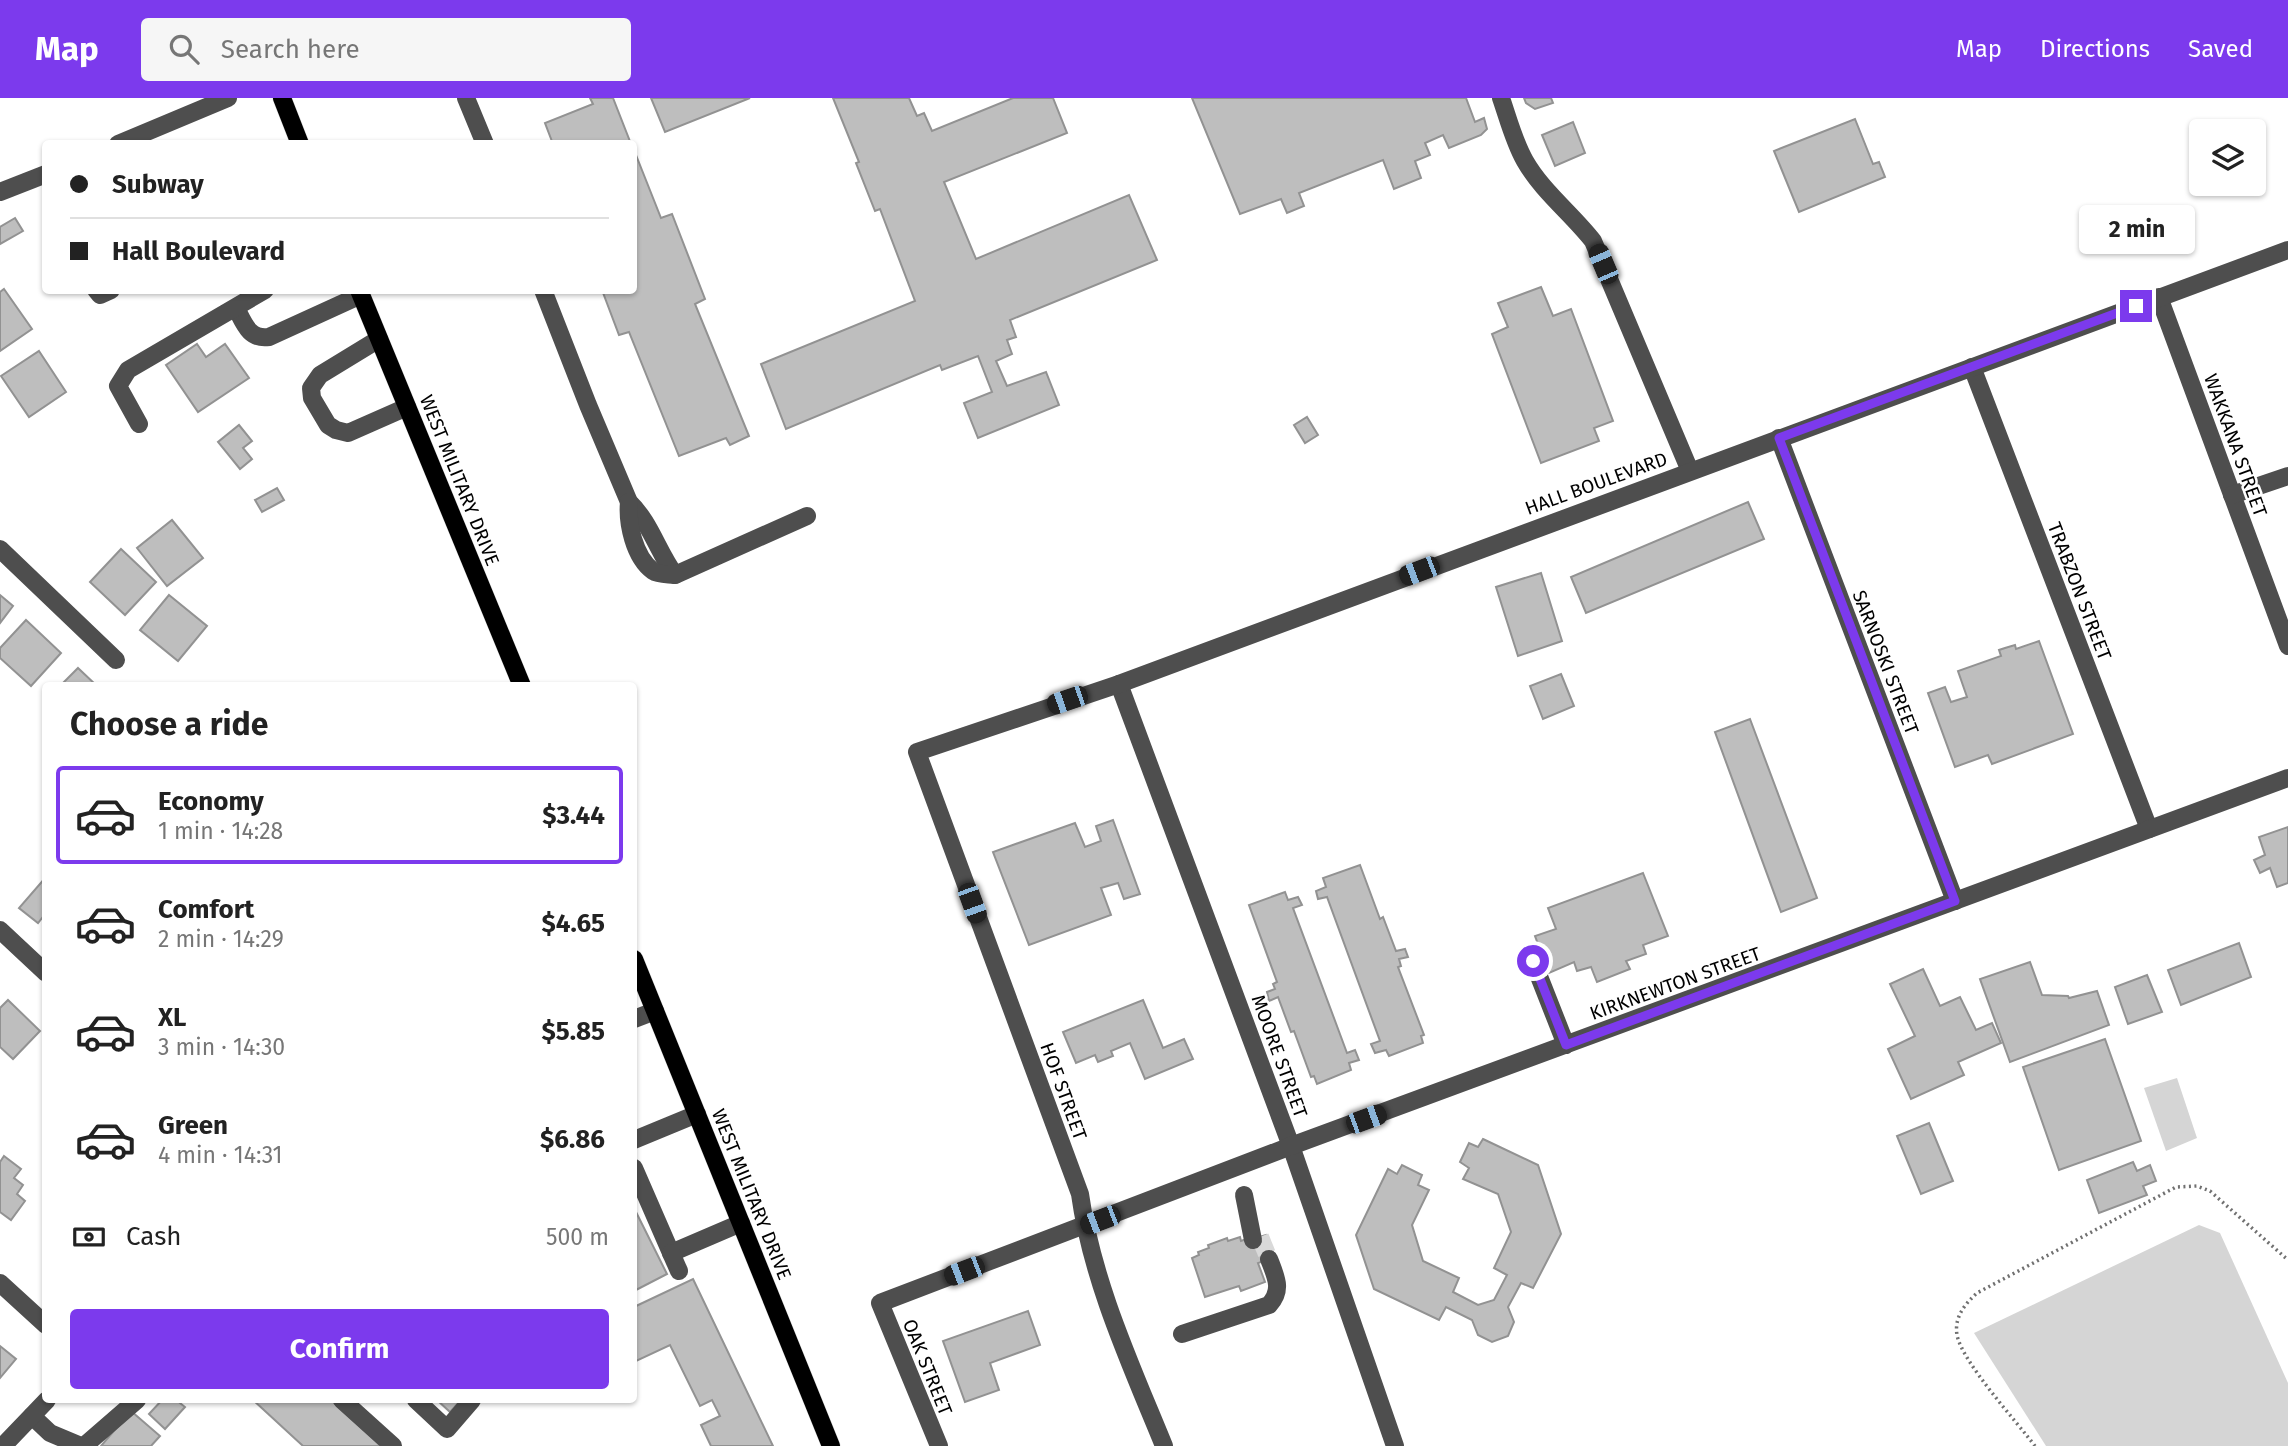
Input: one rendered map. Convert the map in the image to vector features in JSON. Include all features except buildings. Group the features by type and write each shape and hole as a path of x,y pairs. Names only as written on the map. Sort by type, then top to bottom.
{"main road":[{"path":"282,98 298,140"},
{"name":"WEST MILITARY DRIVE","path":"360,294 520,682"},
{"name":"WEST MILITARY DRIVE","path":"637,966 831,1446"}],"street":[{"path":"126,140 196,104 228,98"},
{"path":"466,98 483,140"},
{"path":"1501,98 1524,160 1562,208 1593,241 1690,471"},
{"path":"0,192 42,178"},
{"name":"HALL BOULEVARD","path":"917,752 1119,684 2288,250"},
{"path":"139,425 118,386 128,370 259,294"},
{"path":"236,308 250,334 259,339 269,337 358,294"},
{"path":"545,294 587,405 629,502 628,514 643,561 659,573 675,575 807,516"},
{"name":"WAKKANA STREET","path":"2159,298 2288,646"},
{"path":"379,339 320,375 311,388 312,398 328,425 348,433 407,407"},
{"name":"TRABZON STREET","path":"1972,367 2149,829"},
{"name":"SARNOSKI STREET","path":"1779,438 1955,901"},
{"path":"2232,495 2288,476"},
{"path":"0,549 116,660"},
{"name":"MOORE STREET","path":"1119,684 1291,1146 1394,1445"},
{"name":"HOF STREET","path":"917,752 1080,1194 1089,1247 1164,1446"},
{"name":"KIRKNEWTON STREET","path":"880,1303 1291,1146 2288,778"},
{"path":"0,930 42,969"},
{"path":"1533,961 1566,1045"},
{"path":"637,1018 655,1011"},
{"path":"637,1139 697,1114"},
{"path":"637,1175 679,1271"},
{"path":"1244,1195 1256,1238"},
{"path":"671,1253 741,1223"},
{"path":"1181,1331 1266,1296 1269,1288 1265,1261"},
{"path":"0,1283 42,1321"},
{"name":"OAK STREET","path":"880,1303 939,1446"},
{"path":"4,1446 44,1403"},
{"path":"32,1416 61,1442 82,1446 133,1403"},
{"path":"345,1403 393,1446"},
{"path":"419,1403 447,1429 469,1403"}],"path":[{"path":"2035,1446 1986,1384 1957,1336 1957,1321 1961,1310 1977,1293 2176,1187 2187,1185 2210,1191 2288,1260"}],"shaded area":[{"path":"2177,1078 2197,1138 2166,1151 2144,1088"},
{"path":"2199,1225 2220,1233 2288,1383 2288,1446 2046,1446 1974,1333"}],"tunnel":[{"path":"1260,1237 1269,1259"}],"route":[{"path":"1533,961 1566,1045 1955,901 1779,438 2136,306"}]}
